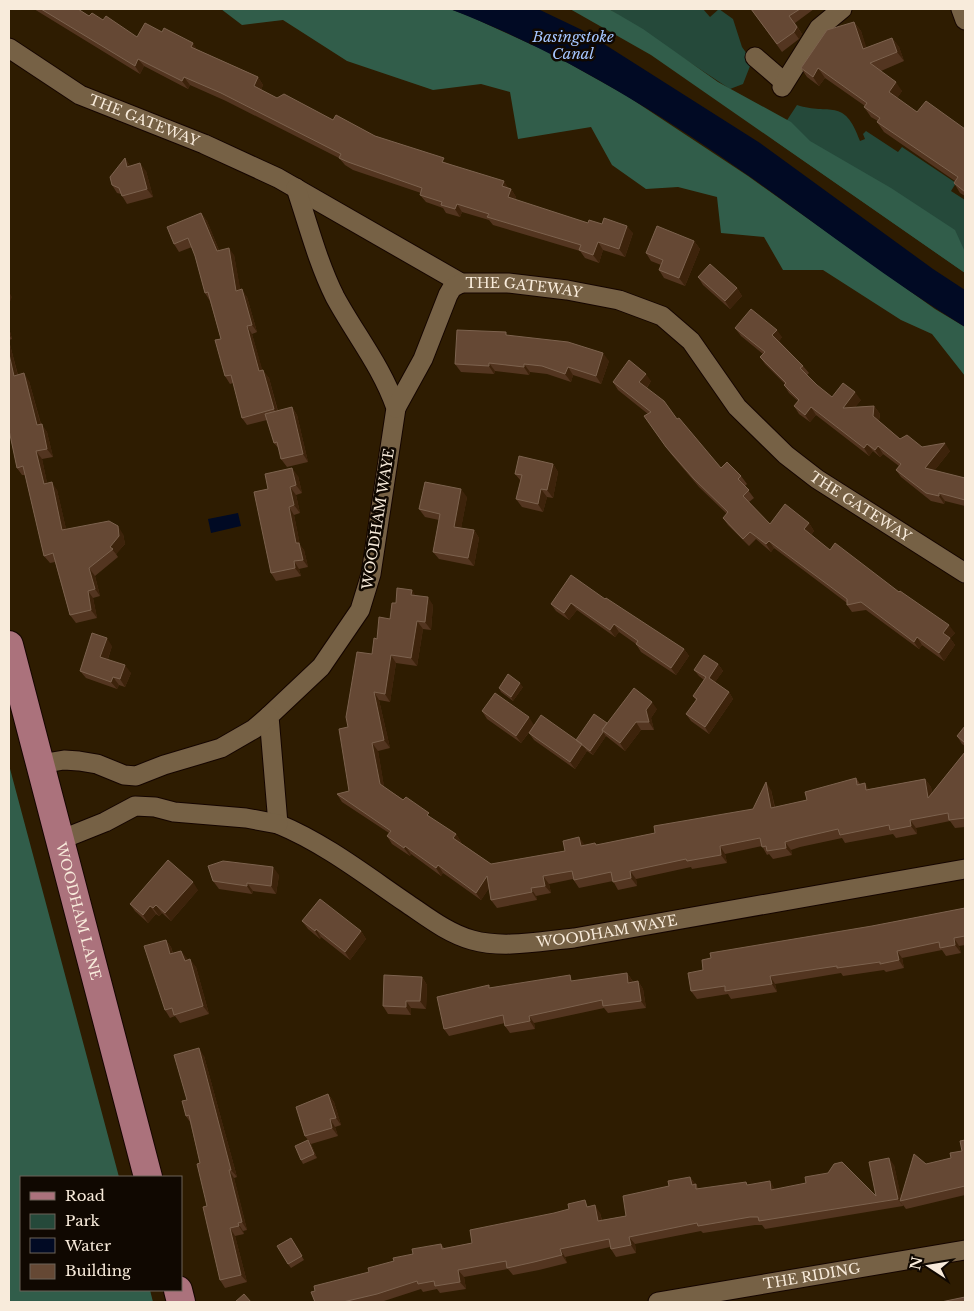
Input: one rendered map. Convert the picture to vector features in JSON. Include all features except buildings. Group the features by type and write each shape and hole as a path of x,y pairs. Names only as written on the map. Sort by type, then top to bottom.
{"main road":[{"name":"WOODHAM LANE","path":"9,645 148,1176"}],"street":[{"path":"755,57 783,85 819,28 842,9"},
{"path":"961,9 965,20"},
{"name":"THE GATEWAY","path":"9,48 80,95 204,144 296,188 461,282 508,283 567,290 620,300 662,316 691,341 737,407 786,455 817,479 965,573"},
{"name":"WOODHAM WAYE","path":"296,188 325,276 347,319 389,388 396,408"},
{"name":"WOODHAM WAYE","path":"130,776 221,748 254,729 321,667 360,610 371,574 396,408 423,359 448,295 452,288 461,282"},
{"path":"269,716 278,824"},
{"path":"40,764 64,760 79,761 96,764 130,776 135,806 105,822 60,840"},
{"name":"WOODHAM WAYE","path":"135,806 155,807 174,812 246,818 278,824 304,835 438,924 466,938 487,943 520,944 574,938 965,869"},
{"name":"THE RIDING","path":"658,1302 965,1250"}],"green space":[{"path":"221,9 450,9 552,54 627,96 748,176 935,309 965,327 965,376 932,334 901,320 823,270 783,270 764,237 721,233 717,197 678,187 646,189 612,165 591,127 518,139 510,92 481,84 433,90 347,61 283,20 242,25"},
{"path":"570,9 609,9 643,29 718,82 791,122 810,141 891,188 955,230 965,252 965,273 651,55"},
{"path":"609,9 703,9 710,17 719,9 733,19 742,47 752,61 743,84 730,89"},
{"path":"797,105 835,110 842,113 854,127 860,141 865,139 863,134 866,131 898,152 902,147 956,183 951,191 965,200 965,273 774,140"},
{"path":"9,765 119,1176 20,1176 20,1291 150,1291 153,1302 9,1302"}],"water":[{"name":"Basingstoke Canal","path":"450,9 538,9 582,30 760,143 933,269 965,290 965,327 883,272 714,152 641,105 567,62 490,25"},
{"path":"238,513 241,526 211,533 208,519"}]}
